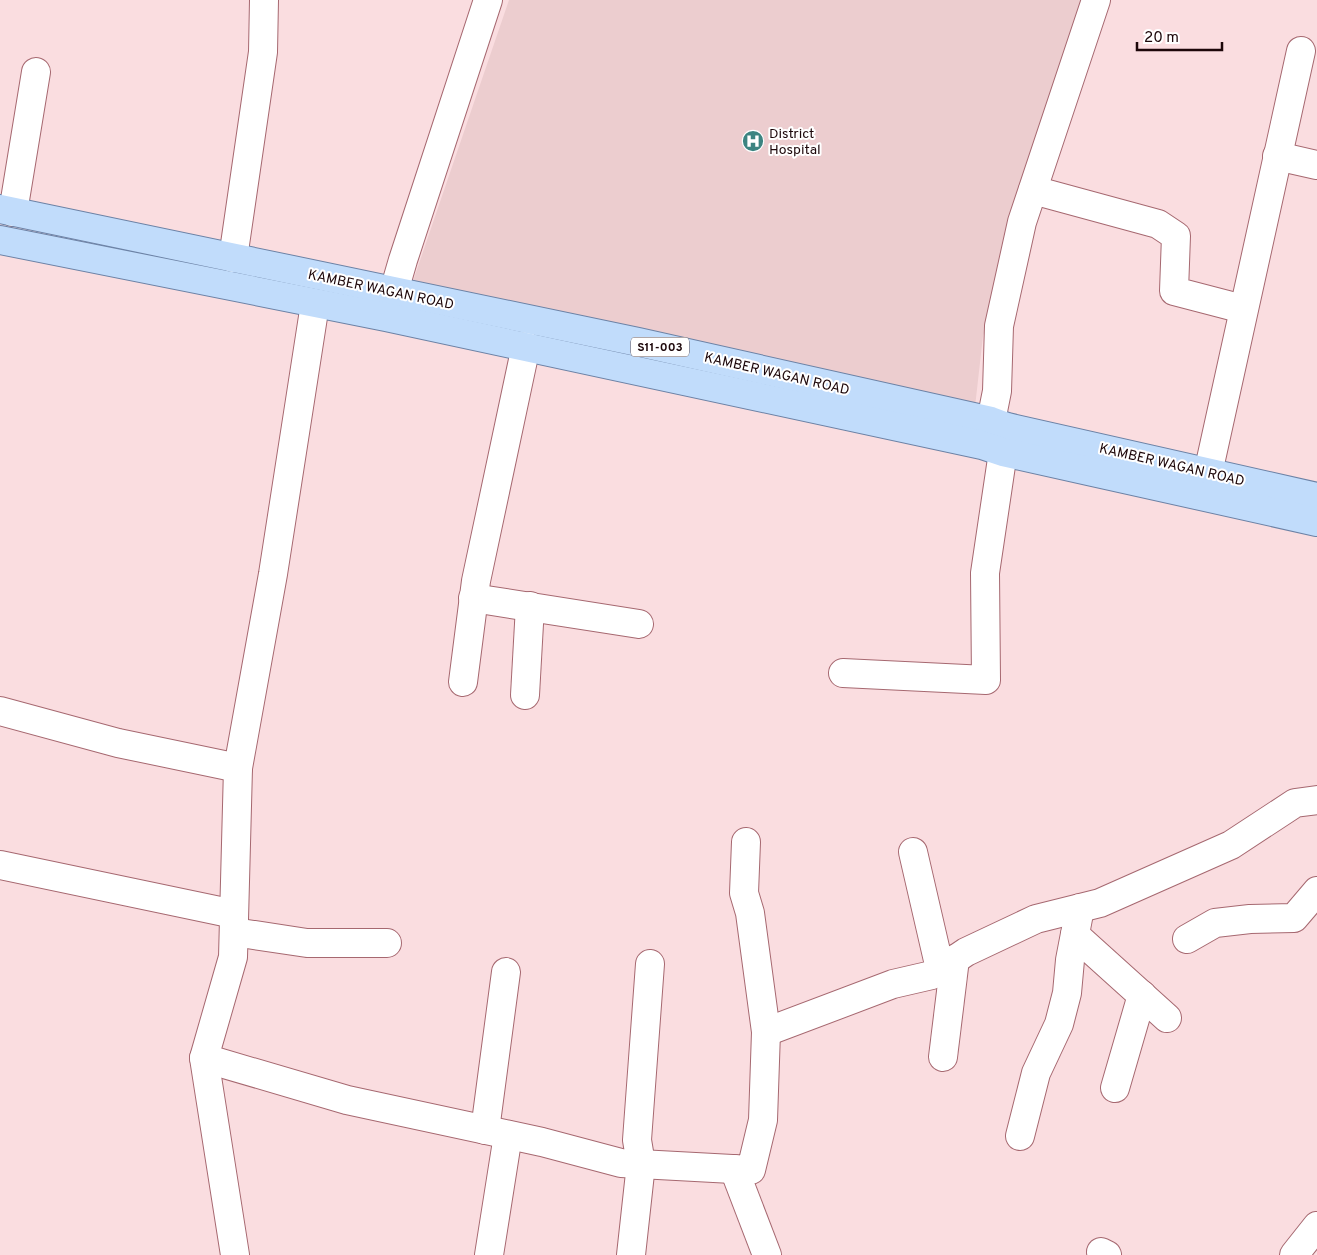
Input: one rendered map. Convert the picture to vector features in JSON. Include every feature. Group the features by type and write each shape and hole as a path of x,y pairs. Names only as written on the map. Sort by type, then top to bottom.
{"main road":[{"name":"KAMBER WAGAN ROAD","path":"7,211 628,340 992,421 1007,427 1317,497"},
{"name":"KAMBER WAGAN ROAD","path":"0,240 526,346 982,445 1003,452 1317,522"}],"street":[{"path":"233,258 263,52 264,0"},
{"path":"394,291 488,0"},
{"path":"992,421 997,391 999,326 1022,222 1096,0"},
{"path":"1208,473 1301,51"},
{"path":"7,211 36,72"},
{"path":"1278,156 1317,165"},
{"path":"1033,190 1158,224 1176,236 1174,291 1243,309"},
{"path":"235,1255 204,1058 233,957 238,768 273,574 315,304"},
{"path":"463,682 476,581 526,346"},
{"path":"843,673 986,680 985,573 1003,452"},
{"path":"473,598 639,624"},
{"path":"525,695 530,606"},
{"path":"0,711 118,743 238,768"},
{"path":"766,1032 893,984 932,975 966,952 1036,918 1100,903 1232,845 1295,803 1317,800"},
{"path":"204,1058 347,1100 497,1132 621,1163 751,1170 763,1120 766,1032 750,912 744,894 746,842"},
{"path":"913,852 948,964 943,1057"},
{"path":"0,865 307,943 387,943"},
{"path":"1187,939 1215,923 1250,919 1294,918 1317,891"},
{"path":"1020,1136 1036,1073 1058,1024 1067,993 1080,908"},
{"path":"1075,935 1167,1018"},
{"path":"631,1255 641,1164 636,1140 650,964"},
{"path":"489,1255 506,972"},
{"path":"1115,1088 1142,995"},
{"path":"734,1169 768,1255"},
{"path":"1294,1255 1317,1226"}],"shaded area":[{"name":"District Hospital","path":"509,0 1089,0 983,336 975,407 413,281"}],"place":[{"name":"District Hospital","path":"753,141"}]}
